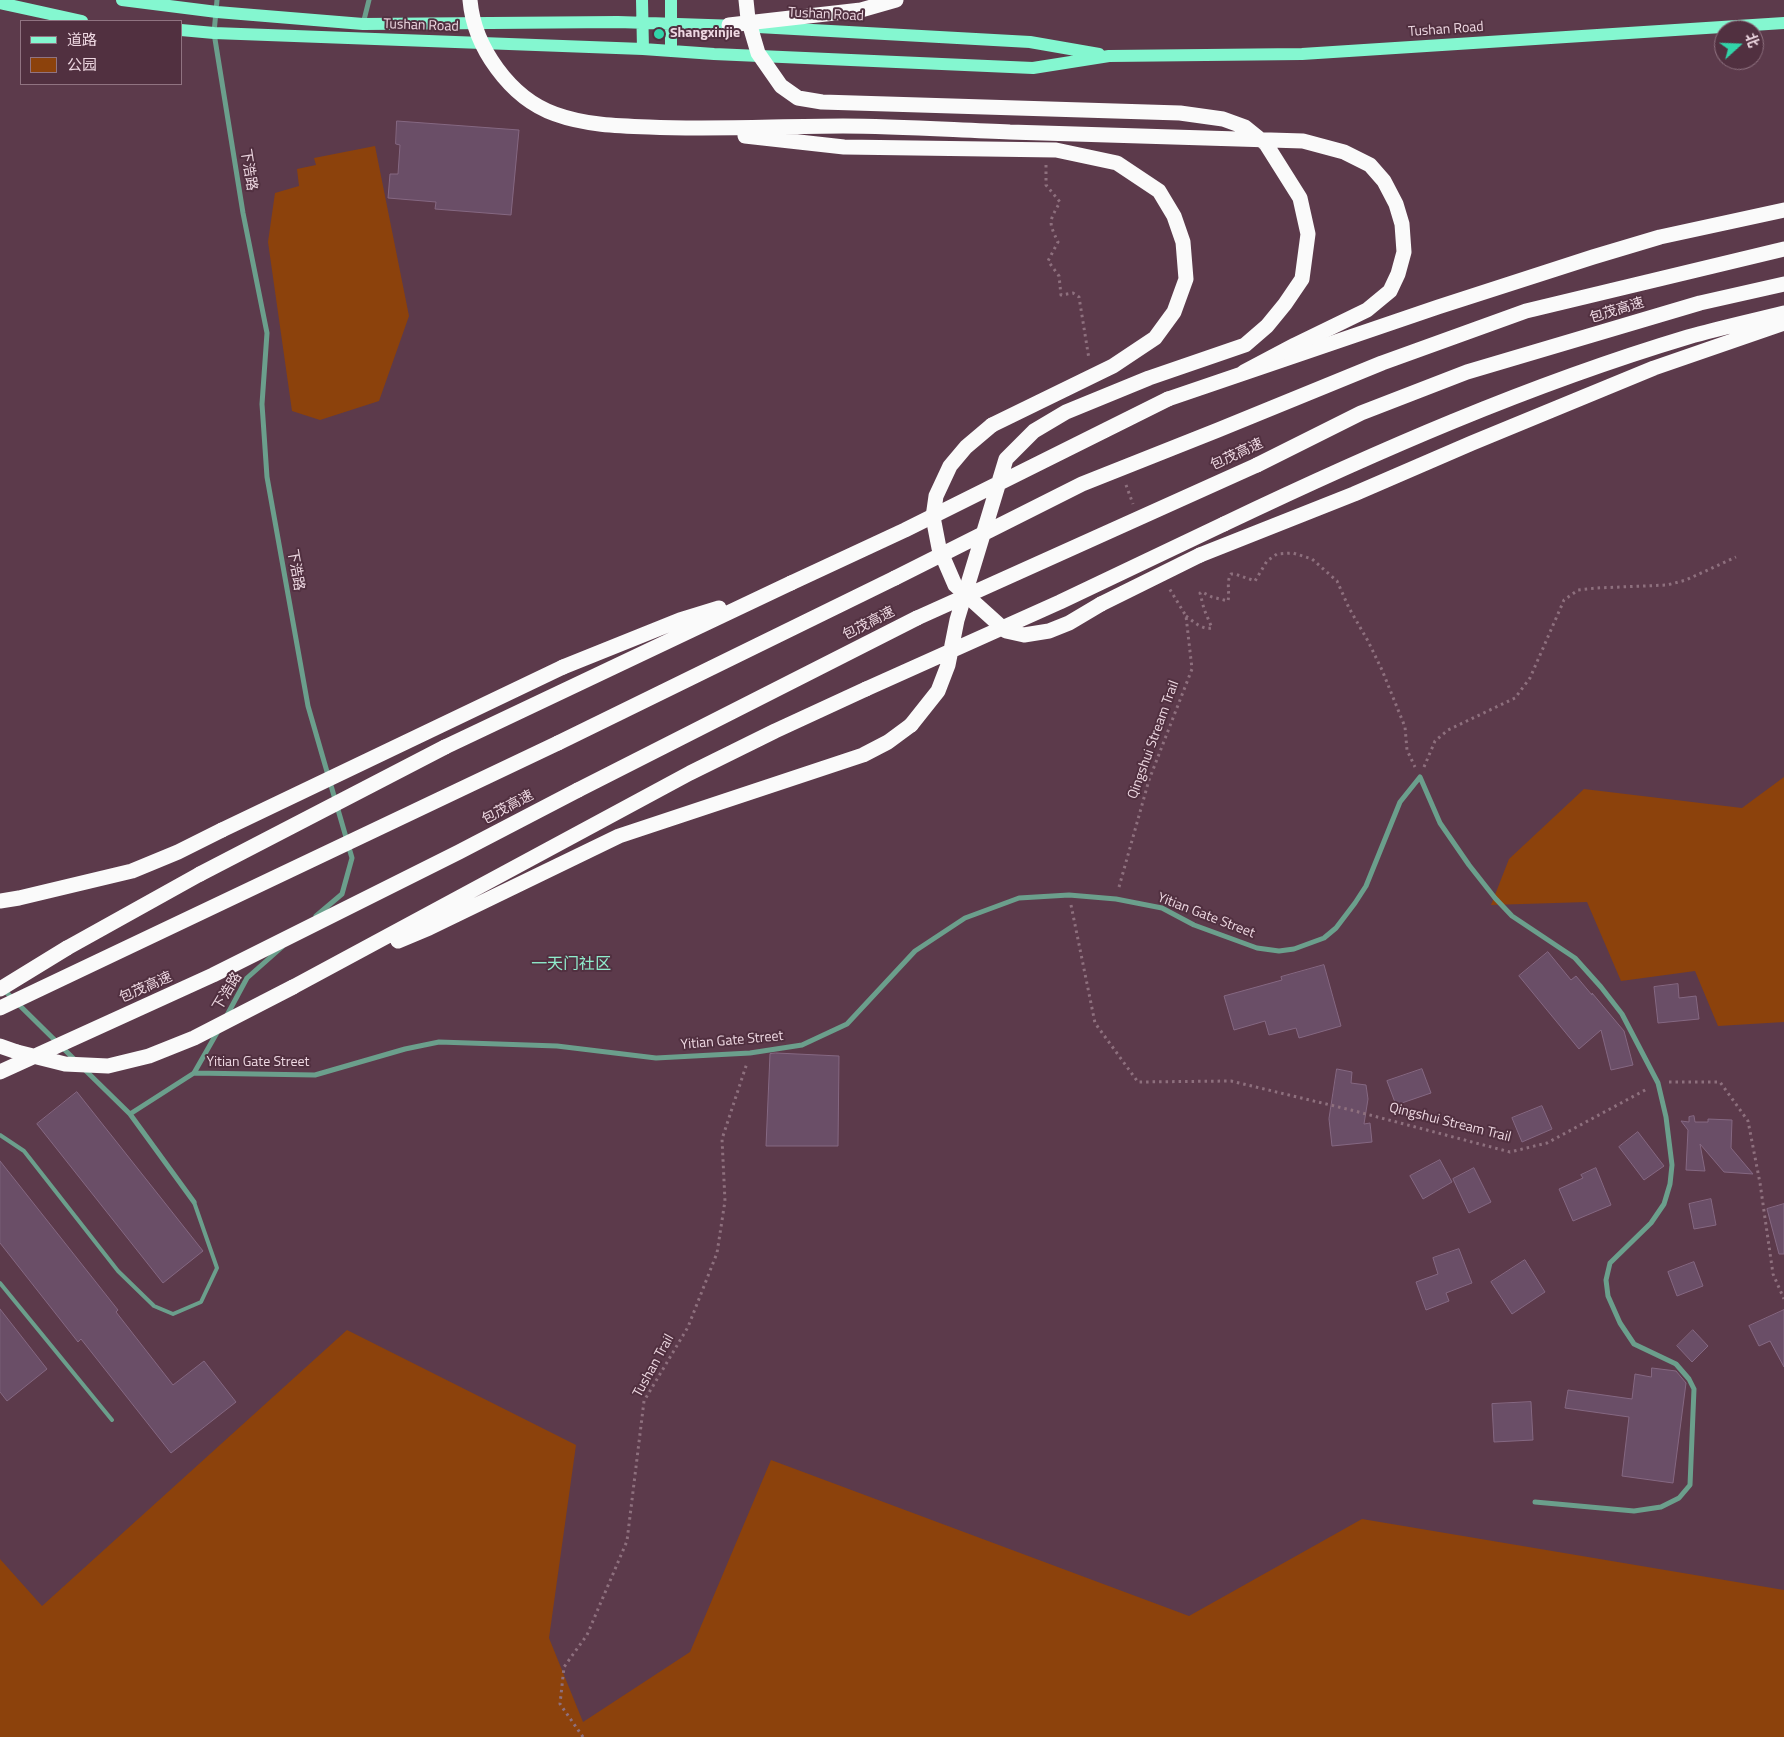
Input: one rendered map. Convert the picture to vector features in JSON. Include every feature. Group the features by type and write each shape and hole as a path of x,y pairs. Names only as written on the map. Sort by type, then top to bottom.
{"highway":[{"path":"470,0 477,31 488,54 503,75 534,105 554,114 580,121 610,126 689,129 844,126 1304,141 1344,152 1370,165 1384,181 1396,204 1402,224 1404,252 1398,274 1390,291 1367,310 1295,344 1244,372"},
{"path":"347,959 429,928 619,836 862,755 888,742 911,725 938,690 948,665 957,620 1006,459 1034,431 1066,412 1149,378 1245,345 1267,326 1286,304 1302,279 1308,234 1300,198 1266,144 1245,127 1223,119 1180,114 822,102 798,98 781,86 758,52 748,19 746,0"},
{"path":"729,25 861,10 896,0"},
{"path":"689,129 844,147 1056,150 1117,163 1159,191 1174,216 1183,242 1186,279 1174,312 1155,338 1113,366 992,425 966,447 950,466 936,496 933,517 939,548 955,585 1006,631 1024,635 1049,631 1069,623 1101,604 1200,555 1354,494 1472,442 1654,368 1784,323"},
{"path":"0,987 200,874 445,747 905,530 1168,399 1244,372 1335,344 1447,304 1660,237 1784,210"},
{"name":"包茂高速","path":"0,1008 558,743 1082,484 1382,362 1526,311 1784,249"},
{"name":"包茂高速","path":"0,1072 213,975 459,852 917,618 1256,465 1361,413 1467,372 1700,303 1784,284"},
{"path":"0,1046 65,1064 108,1066 149,1056 194,1038 347,959 603,820 741,748 1060,602 1312,482 1422,434 1540,387 1688,337 1784,313"},
{"path":"0,901 132,871 563,667 680,620 784,586"}],"main road":[{"name":"Tushan Road","path":"122,0 217,6 363,24 643,23 729,25 1030,42 1109,56"},
{"path":"642,0 643,49"},
{"path":"671,0 672,51"},
{"path":"0,3 77,20"},
{"name":"Tushan Road","path":"182,30 214,33 643,49 714,54 1033,68 1109,56 1302,54 1784,23"}],"street":[{"path":"363,24 369,0"},
{"name":"下浩路","path":"194,1073 248,978 342,894 352,858 308,706 266,477 262,404 267,334 243,213 214,33 217,6"},
{"path":"1420,777 1440,823 1495,898 1512,916 1575,958 1601,986 1622,1014 1658,1082 1666,1117 1672,1164 1670,1184 1664,1204 1651,1223 1610,1263 1606,1280 1608,1296 1620,1322 1634,1344 1676,1364 1689,1379 1694,1389 1690,1485 1679,1498 1661,1507 1634,1511 1535,1502"},
{"name":"Yitian Gate Street","path":"194,1073 315,1075 404,1048 439,1042 558,1046 656,1058 750,1053 802,1045 847,1024 915,951 965,918 1019,898 1069,895 1116,899 1162,908 1194,925 1263,949 1279,951 1294,949 1324,938 1336,928 1355,903 1366,886 1400,802 1420,777"},
{"path":"0,987 130,1114 194,1202"},
{"path":"130,1114 194,1073"}],"lane":[{"path":"0,1135 24,1151 118,1271 154,1306 173,1314 201,1302 217,1268 194,1202"},
{"path":"0,1284 112,1420"}],"path":[{"path":"1046,185 1060,202 1050,226 1058,242 1048,261 1059,276 1061,295"},
{"name":"Qingshui Stream Trail","path":"1116,899 1149,780 1192,670 1186,616 1197,625 1208,629 1212,628 1200,599 1200,593 1202,592 1228,601 1228,580 1231,574 1255,581 1267,561 1278,554 1294,553 1312,559 1337,581 1349,608 1379,663 1405,727 1407,750 1420,777"},
{"path":"1420,777 1435,742 1448,730 1515,698 1530,678 1564,600 1578,590 1667,585 1686,580 1736,557"},
{"name":"Qingshui Stream Trail","path":"1069,895 1094,1023 1138,1082 1231,1081 1352,1110 1510,1152 1547,1143 1658,1082 1720,1082 1748,1121 1760,1182 1773,1274 1784,1299"},
{"name":"Tushan Trail","path":"583,1737 560,1704 564,1666 587,1635 628,1541 644,1401 688,1327 717,1253 725,1201 722,1139 750,1053"}],"green space":[{"path":"375,146 409,316 379,401 320,420 292,411 268,242 275,193 299,186 297,169 316,165 314,158"},
{"path":"1784,777 1784,1022 1718,1026 1695,971 1621,981 1587,902 1491,905 1509,859 1584,789 1742,808"},
{"path":"347,1330 576,1445 549,1638 583,1722 690,1652 771,1460 1189,1616 1362,1519 1784,1590 1784,1737 0,1737 0,1559 42,1606"}],"building":[{"path":"397,121 519,130 511,215 435,209 436,202 388,198 390,174 398,174 400,145 396,144"},
{"path":"1548,952 1571,980 1576,976 1624,1031 1633,1065 1611,1070 1601,1030 1579,1049 1519,976"},
{"path":"1324,965 1341,1026 1299,1038 1296,1028 1269,1035 1265,1021 1234,1030 1224,996 1282,980 1281,977"},
{"path":"1678,984 1679,998 1696,996 1699,1019 1658,1023 1654,987"},
{"path":"770,1054 839,1056 838,1146 766,1146"},
{"path":"1337,1069 1352,1072 1351,1083 1366,1085 1368,1099 1364,1124 1370,1123 1372,1142 1332,1146 1329,1119"},
{"path":"1422,1069 1431,1093 1396,1105 1387,1081"},
{"path":"77,1092 203,1251 163,1283 37,1124"},
{"path":"1542,1106 1552,1129 1522,1142 1512,1118"},
{"path":"1694,1116 1695,1122 1708,1122 1708,1119 1732,1120 1731,1148 1753,1174 1724,1172 1700,1144 1705,1171 1686,1170 1688,1130 1681,1121 1689,1122 1689,1117"},
{"path":"1638,1132 1664,1166 1644,1180 1619,1147"},
{"path":"1440,1160 1452,1182 1423,1199 1410,1176"},
{"path":"0,1161 118,1310 116,1312 173,1385 204,1361 236,1402 171,1453 81,1339 78,1342 0,1243"},
{"path":"1474,1168 1491,1202 1469,1213 1453,1179"},
{"path":"1596,1168 1611,1205 1573,1221 1559,1189 1583,1178 1581,1175"},
{"path":"1711,1199 1716,1225 1694,1229 1689,1204"},
{"path":"1784,1204 1784,1254 1779,1254 1767,1209"},
{"path":"1459,1249 1472,1283 1446,1293 1449,1301 1426,1310 1416,1282 1438,1274 1433,1258"},
{"path":"1525,1260 1545,1292 1512,1314 1491,1282"},
{"path":"1694,1262 1703,1286 1677,1296 1668,1272"},
{"path":"0,1309 47,1369 7,1401 0,1392"},
{"path":"1784,1310 1784,1367 1770,1341 1759,1346 1749,1326"},
{"path":"1693,1330 1708,1346 1692,1362 1677,1346"},
{"path":"1652,1368 1676,1371 1686,1383 1673,1483 1622,1476 1629,1417 1565,1408 1568,1390 1632,1399 1635,1374 1651,1377"},
{"path":"1531,1402 1533,1440 1494,1442 1492,1404"}],"place":[{"name":"Shangxinjie","path":"659,34"}],"district":[{"name":"一天门社区","path":"571,965"}]}
